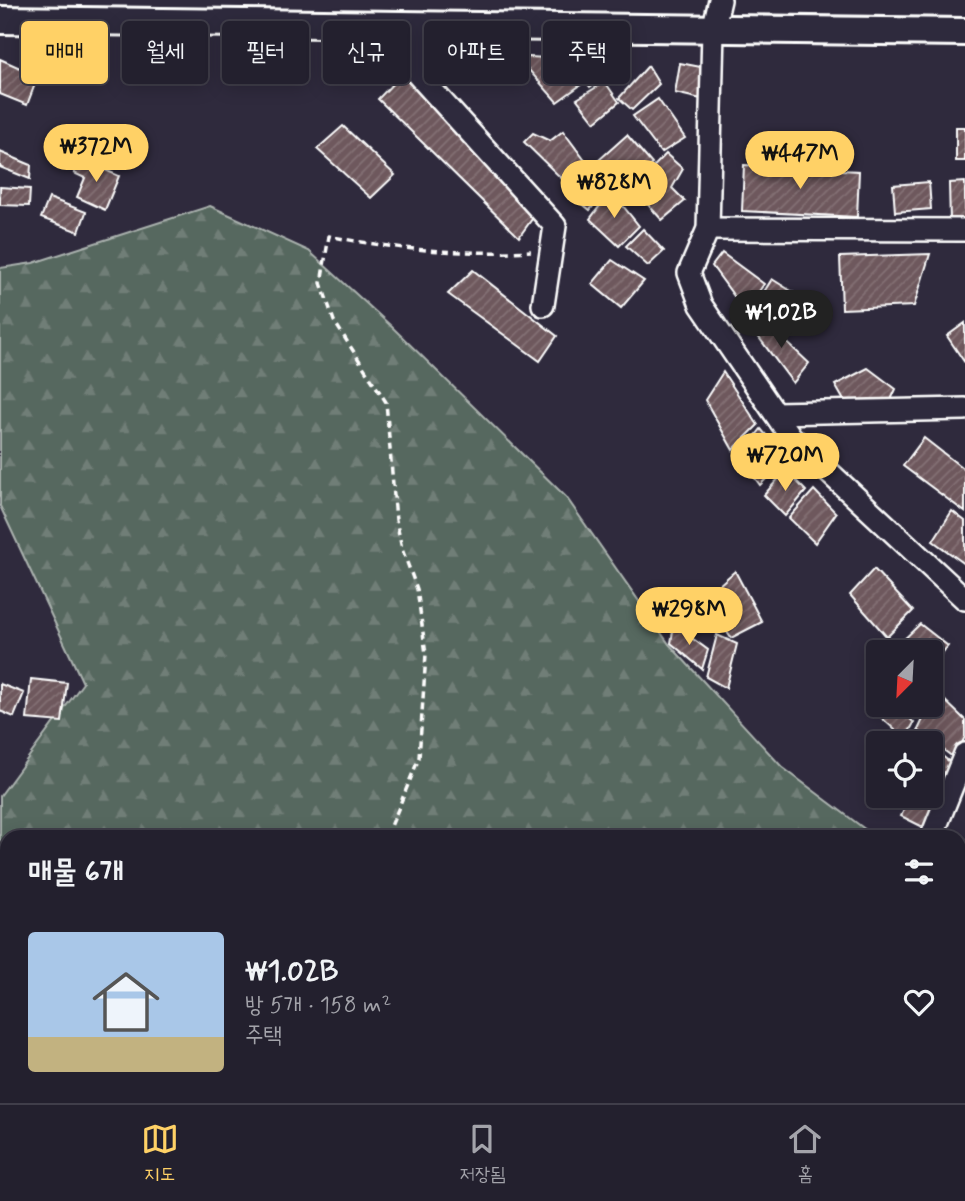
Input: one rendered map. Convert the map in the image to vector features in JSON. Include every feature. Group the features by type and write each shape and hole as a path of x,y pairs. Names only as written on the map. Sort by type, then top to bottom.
{"street":[{"path":"720,0 713,30 708,229 689,273 701,305 791,437 965,599"},
{"path":"0,20 965,32"},
{"path":"421,27 418,75 555,226 542,305"},
{"path":"708,229 965,230"},
{"path":"775,413 965,409"},
{"path":"934,830 965,754"}],"path":[{"path":"389,830 419,758 426,654 417,589 402,549 396,520 386,402 334,321 326,302 321,283 324,253 329,236 427,251 486,254 552,250"}],"green space":[{"path":"210,206 309,251 391,326 566,497 669,644 782,767 866,830 0,830 0,796 83,683 0,506 0,268 33,263"}],"building":[{"path":"529,57 543,58 543,84 582,84 557,102 529,70"},
{"path":"0,59 21,68 21,84 35,84 27,105 0,94"},
{"path":"680,63 706,68 701,99 675,93"},
{"path":"648,66 659,84 632,110 619,98"},
{"path":"392,84 410,84 537,212 519,237 378,99"},
{"path":"602,84 606,84 619,102 595,122 577,99"},
{"path":"658,99 685,138 661,153 633,116"},
{"path":"343,126 395,175 371,198 317,149"},
{"path":"956,127 965,127 965,161 956,161"},
{"path":"563,131 586,162 576,174 568,172 561,178 524,142 533,133 550,141"},
{"path":"65,135 84,138 82,153 63,150"},
{"path":"627,135 652,164 626,189 599,160"},
{"path":"0,152 31,165 30,179 0,167"},
{"path":"666,154 683,169 672,188 685,201 662,220 633,188"},
{"path":"80,159 119,176 105,210 77,197 85,178 74,173"},
{"path":"744,165 859,171 857,217 742,211"},
{"path":"584,171 606,190 590,210 565,190"},
{"path":"929,182 931,209 895,212 893,185"},
{"path":"965,182 965,221 950,222 949,183"},
{"path":"0,187 30,189 29,206 0,205"},
{"path":"611,191 639,226 619,246 590,219"},
{"path":"49,198 86,212 79,232 41,218"},
{"path":"643,229 664,251 648,266 626,246"},
{"path":"722,253 764,284 745,311 712,266"},
{"path":"930,254 914,306 842,309 840,257"},
{"path":"612,260 644,281 621,308 592,284"},
{"path":"473,270 557,336 540,361 448,294"},
{"path":"772,279 807,301 789,329 754,308"},
{"path":"761,318 809,363 793,383 751,327"},
{"path":"965,323 965,363 947,336"},
{"path":"868,368 896,389 889,404 846,404 835,385"},
{"path":"723,372 758,425 733,450 705,400"},
{"path":"761,429 786,459 760,485 739,457"},
{"path":"924,438 965,470 965,512 903,466"},
{"path":"786,470 806,491 785,516 764,495"},
{"path":"814,490 836,513 815,543 789,518"},
{"path":"952,511 965,521 965,564 933,541"},
{"path":"874,569 913,611 887,637 850,595"},
{"path":"735,571 762,622 731,638 714,613 727,603 718,586"},
{"path":"920,624 940,640 903,640"},
{"path":"674,625 708,650 702,669 671,643"},
{"path":"717,635 737,644 726,688 706,677"},
{"path":"31,679 67,683 62,722 27,719"},
{"path":"0,684 24,693 14,717 0,711"},
{"path":"943,699 965,720 965,737 954,758 943,749 943,731 918,730 924,718 943,718"},
{"path":"882,718 909,718 914,723 910,731 896,731"},
{"path":"943,757 956,767 945,784 943,782"},
{"path":"905,808 938,808 929,830 901,816"}]}
